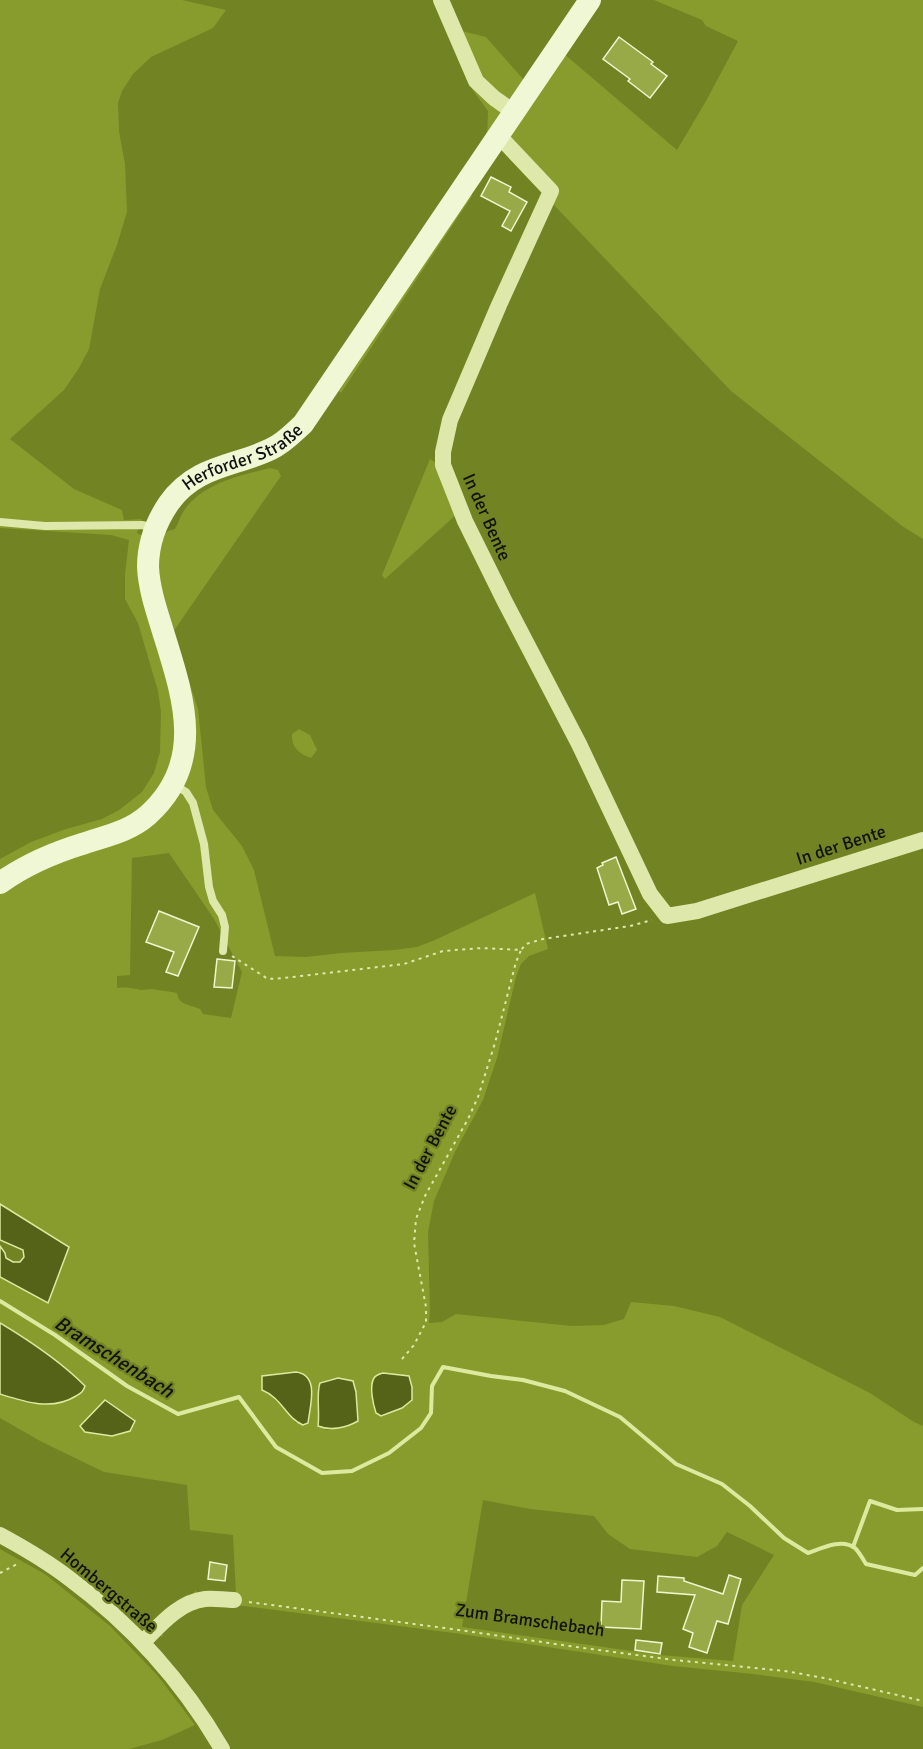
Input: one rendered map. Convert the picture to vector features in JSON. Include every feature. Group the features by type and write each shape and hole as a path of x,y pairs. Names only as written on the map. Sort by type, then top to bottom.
{"main road":[{"name":"Herforder Straße","path":"0,883 52,854 117,833 134,825 158,805 173,784 183,756 186,739 185,720 182,695 149,582 150,547 155,528 171,500 203,473 274,448 303,424 590,0"}],"street":[{"path":"441,0 476,81 515,113"},
{"name":"In der Bente","path":"499,136 551,191 450,420 443,452 443,465 465,521 579,744 650,894 667,916 697,911 923,840"},
{"name":"Hombergstraße","path":"0,1535 70,1578 143,1642 205,1720 222,1749"},
{"path":"143,1642 170,1616 193,1602 205,1599 234,1600"}],"lane":[{"path":"0,522 45,526 142,525 155,528"},
{"path":"173,784 186,792 193,803 204,844 209,887 225,927 223,951"}],"path":[{"path":"223,951 268,979 404,964 443,951 482,948 521,950 526,944 543,939 630,926 667,916"},
{"name":"In der Bente","path":"402,1359 414,1345 426,1322 426,1306 414,1243 416,1219 425,1196 478,1097 521,950"},
{"path":"0,1573 34,1555"},
{"name":"Zum Bramschebach","path":"234,1600 674,1660 785,1671 923,1701"}],"shaded area":[{"path":"0,0 182,0 226,10 213,28 151,57 133,74 122,91 118,103 119,131 125,164 127,212 100,289 89,349 64,390 10,439 74,489 122,510 124,520 142,519 137,533 142,535 164,535 175,529 191,502 211,487 258,471 270,468 278,470 281,476 173,632 198,709 206,787 213,810 242,846 254,870 275,956 306,957 417,947 535,893 548,949 529,956 521,964 497,1058 483,1100 455,1152 434,1201 428,1232 429,1323 442,1322 456,1314 572,1326 604,1325 624,1319 631,1302 674,1306 720,1317 870,1393 923,1426 923,1707 814,1682 673,1666 461,1634 244,1606 205,1606 186,1611 163,1632 162,1637 149,1626 192,1596 196,1590 197,1596 236,1596 233,1535 190,1530 187,1485 104,1472 42,1442 0,1418 0,1394 28,1402 85,1386 44,1352 0,1323 0,1277 48,1303 69,1247 0,1204 0,859 31,842 102,819 119,810 142,792 154,773 160,752 161,712 158,691 138,623 125,599 129,540 111,535 0,528","holes":["169,853 214,919 242,972 231,1018 203,1014 200,1009 180,1000 177,993 152,989 117,988 117,976 130,975 132,858","269,1375 276,1375 312,1388 308,1423 296,1423 277,1400 262,1390","330,1379 353,1381 356,1392 352,1425 326,1430 318,1426 320,1383","483,1500 530,1509 594,1516 608,1534 630,1549 697,1557 717,1546 727,1532 774,1555 742,1605 733,1661 660,1655 462,1627"]},
{"path":"434,0 462,31 486,37 524,80 563,53 677,150 738,41 706,26 702,20 654,0 923,0 923,539 902,526 731,391 552,203 558,192 487,139 488,111 472,89"},
{"path":"468,193 472,196 341,393 339,391"},
{"path":"430,459 439,465 458,513 385,579 382,575"},
{"path":"299,729 310,735 317,750 311,758 299,752 294,746 292,734"},
{"path":"0,1204 69,1247 48,1303 0,1277 0,1246 6,1258 13,1262 20,1262 24,1257 23,1250 0,1240"},
{"path":"0,1323 65,1368 85,1386 83,1391 67,1401 48,1404 38,1404 0,1394"},
{"path":"296,1372 308,1379 312,1392 308,1423 303,1425 292,1418 274,1398 262,1390 262,1376"},
{"path":"383,1373 409,1376 412,1400 402,1408 381,1416 376,1413 372,1386 375,1377"},
{"path":"338,1378 353,1381 358,1421 338,1428 318,1426 320,1383"},
{"path":"105,1400 135,1421 130,1431 112,1436 85,1432 80,1426"},
{"path":"0,1549 45,1574 110,1626 158,1676 195,1725 162,1740 129,1749 0,1749"}],"building":[{"path":"619,37 653,62 651,64 667,76 650,98 628,81 630,79 603,59"},
{"path":"491,177 511,187 509,192 527,202 511,231 502,226 510,211 481,196"},
{"path":"616,857 636,909 622,914 618,902 609,905 597,868 603,865 602,863"},
{"path":"159,911 199,927 178,976 166,972 174,952 146,942"},
{"path":"217,959 235,961 232,988 214,987"},
{"path":"210,1562 227,1565 225,1581 208,1579"},
{"path":"729,1575 741,1579 728,1624 717,1621 707,1653 689,1647 693,1633 683,1629 695,1595 657,1592 658,1576 684,1578 684,1581 723,1594"},
{"path":"622,1580 644,1581 641,1629 601,1627 602,1601 621,1602"},
{"path":"636,1640 662,1643 660,1654 635,1650"}],"waterway":[{"name":"Bramschenbach","path":"0,1301 55,1335 127,1386 178,1414 239,1397 276,1447 322,1473 352,1471 389,1453 421,1428 431,1413 432,1386 443,1367 523,1380 565,1391 620,1417 676,1464 722,1484 750,1506 784,1538 808,1553 832,1545 844,1544 855,1548 866,1564 915,1575 923,1568"},
{"path":"853,1547 870,1501 897,1510 923,1509"}]}
